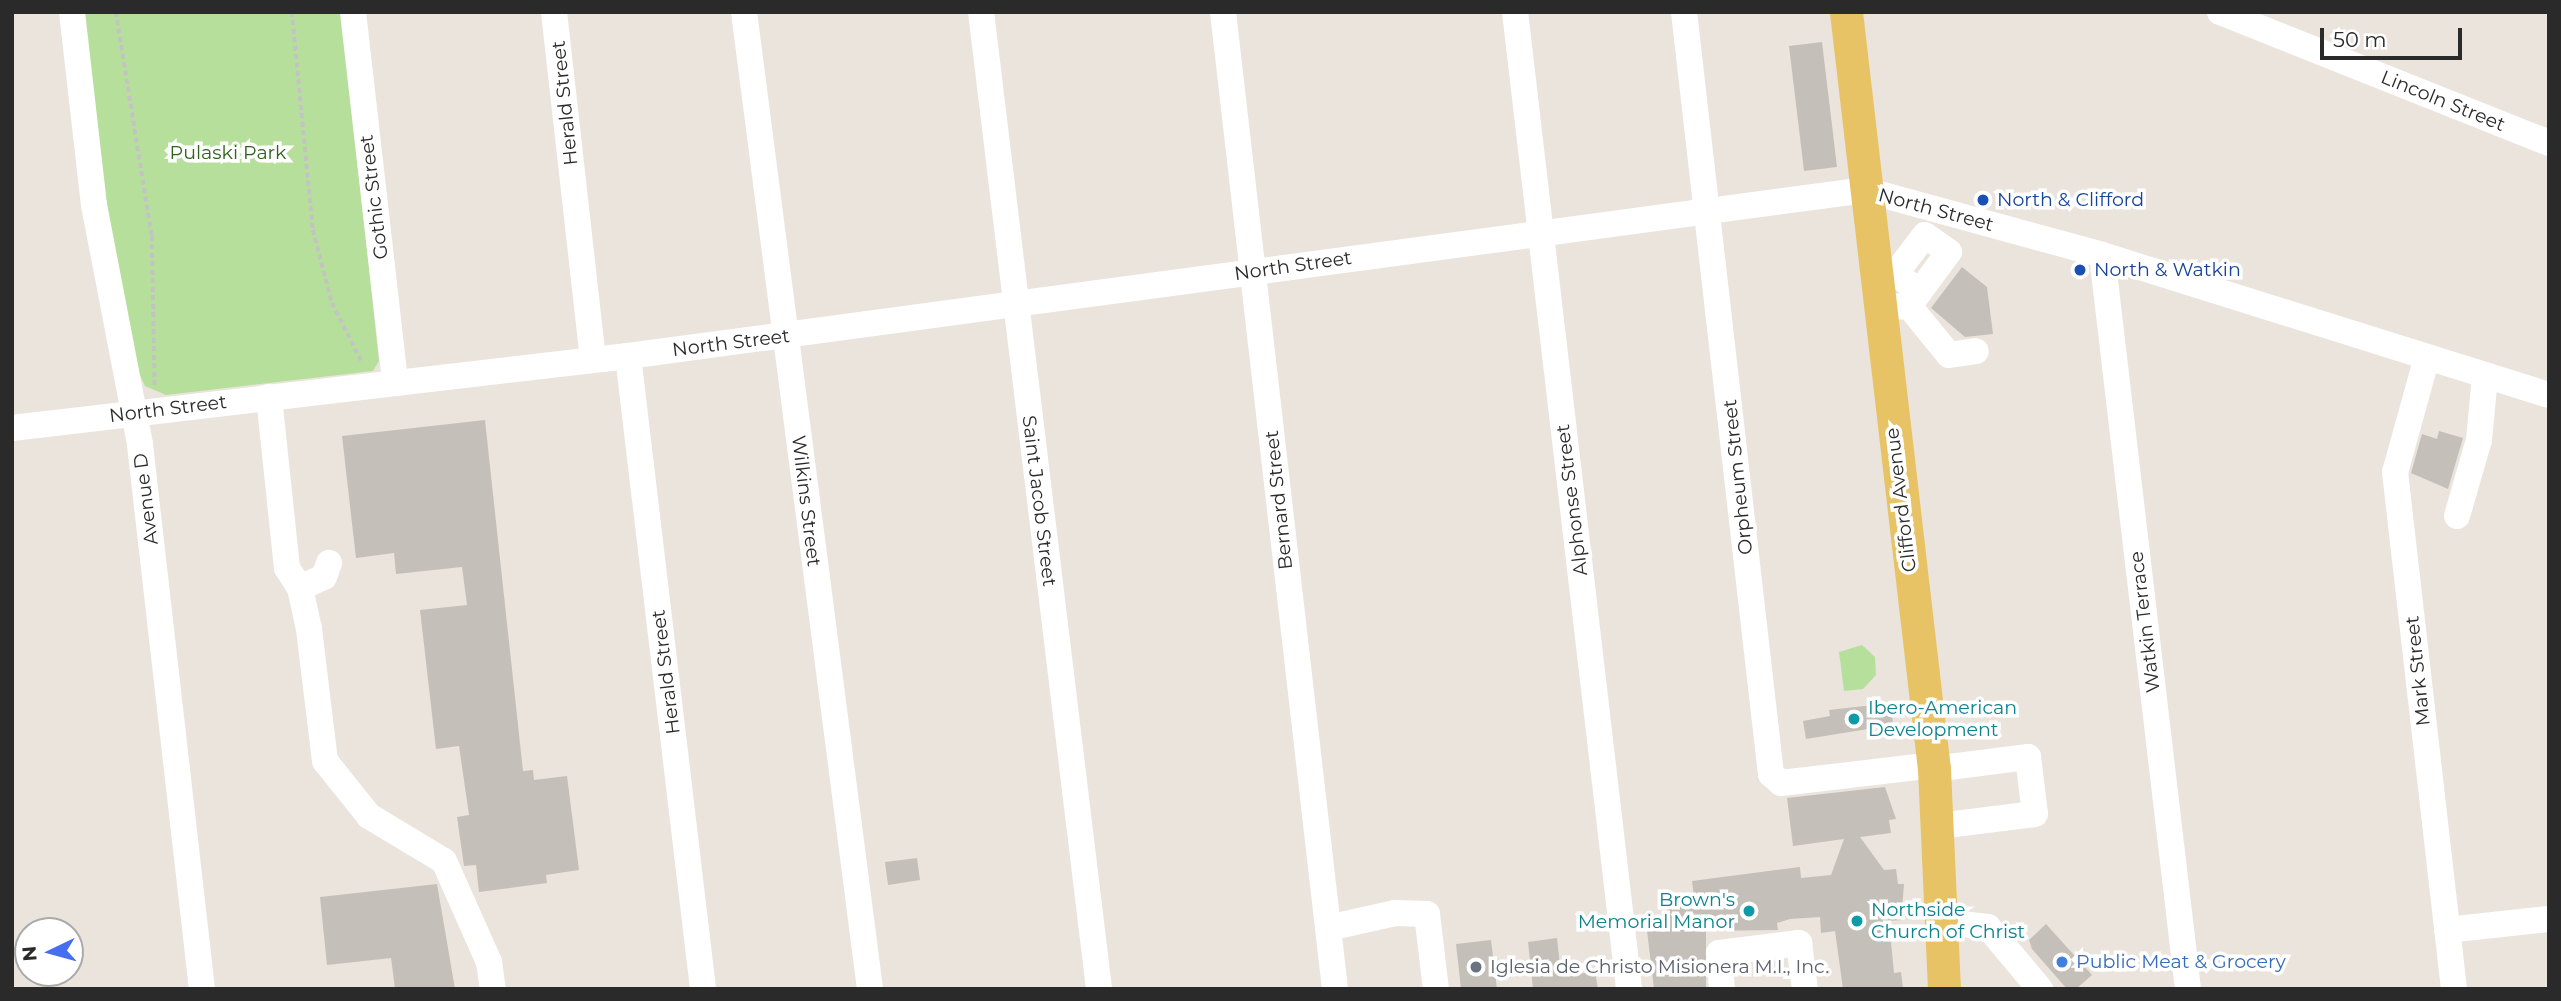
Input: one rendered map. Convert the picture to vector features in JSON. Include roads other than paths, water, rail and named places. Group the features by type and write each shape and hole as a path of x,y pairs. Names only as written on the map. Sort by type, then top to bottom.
{"main road":[{"name":"Clifford Avenue","path":"1846,12 1865,190 1902,302 1940,826 1944,989"}],"street":[{"name":"Avenue D","path":"72,12 96,217 143,404 202,989"},
{"name":"Gothic Street","path":"353,12 395,381"},
{"name":"Herald Street","path":"554,12 593,360"},
{"name":"Wilkins Street","path":"744,12 870,989"},
{"name":"Saint Jacob Street","path":"981,12 1099,989"},
{"name":"Bernard Street","path":"1223,12 1335,989"},
{"name":"Alphonse Street","path":"1515,12 1629,989"},
{"name":"Orpheum Street","path":"1684,12 1771,774 1781,783 2028,757 2035,814 1940,826"},
{"name":"Lincoln Street","path":"2231,14 2549,143"},
{"name":"North Street","path":"12,428 143,404 269,397 628,356 1865,190 2102,256 2549,395"},
{"path":"1952,214 1938,244 1949,252 1902,302 1949,355 1976,351"},
{"name":"Watkin Terrace","path":"2102,256 2188,989"},
{"name":"Herald Street","path":"628,356 703,989"},
{"name":"Mark Street","path":"2427,358 2395,472 2454,989"},
{"path":"2457,516 2479,440 2485,376"},
{"path":"269,397 287,568 300,588 325,761 334,778 369,816 444,861 489,962 493,989"},
{"path":"300,588 324,578 329,563"},
{"path":"1328,928 1395,913 1427,914 1436,989"},
{"path":"2447,930 2549,919"},
{"path":"1943,922 1988,927 2040,989"},
{"path":"1722,989 1719,953 1799,943 1805,989"}],"place":[{"name":"North & Clifford","path":"1983,200"},
{"name":"North & Watkin","path":"2080,270"},
{"name":"Ibero-American Development","path":"1854,719"},
{"name":"Brown's Memorial Manor","path":"1749,911"},
{"name":"Northside Church of Christ","path":"1857,921"},
{"name":"Public Meat & Grocery","path":"2062,962"},
{"name":"Iglesia de Christo Misionera M.I., Inc.","path":"1476,967"}],"park label":[{"name":"Pulaski Park","path":"228,153"}]}
